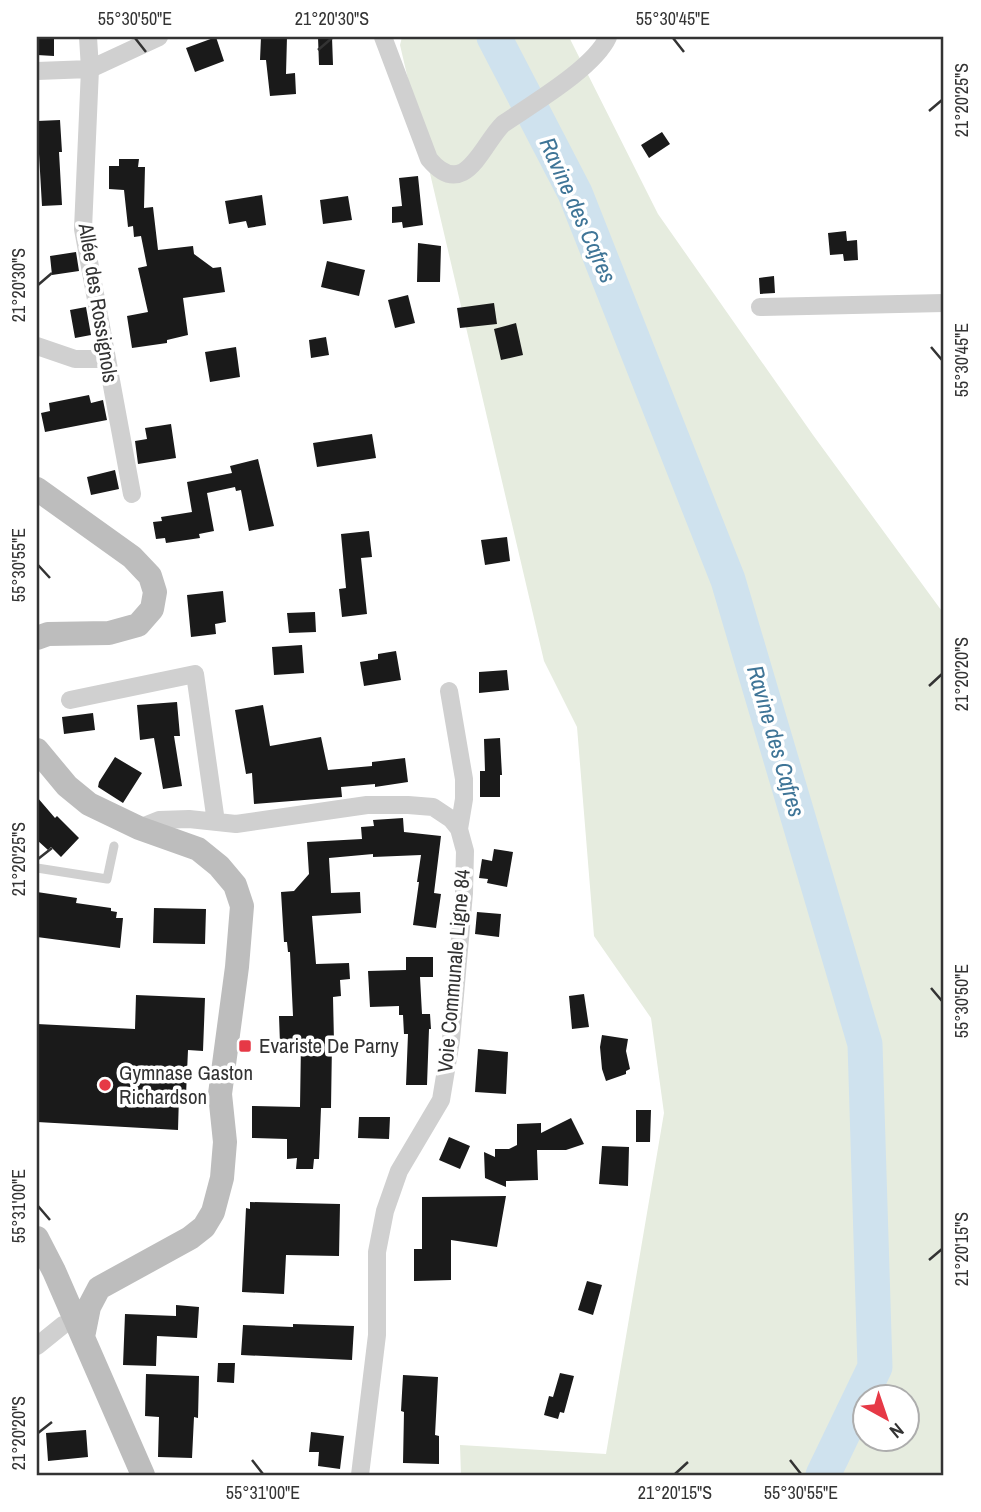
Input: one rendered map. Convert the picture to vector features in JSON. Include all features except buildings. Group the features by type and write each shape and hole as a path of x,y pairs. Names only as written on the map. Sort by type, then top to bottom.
{"main road":[{"path":"37,489 132,556 150,576 155,592 152,608 138,625 109,633 40,635"},
{"path":"37,750 67,786 89,804 139,828 198,849 219,866 235,885 242,906 237,967 220,1094 225,1142 222,1178 215,1194 213,1212 204,1227 190,1238 99,1288 79,1287 67,1282 54,1271"},
{"path":"37,1238 143,1475"},
{"path":"79,1329 99,1288"}],"street":[{"name":"Allée des Rossignols","path":"88,37 90,69 83,229 132,494"},
{"path":"37,71 90,69 159,37"},
{"path":"383,37 429,159 437,168 450,174 465,171 478,160 494,132 583,67 608,37"},
{"path":"760,307 944,303"},
{"path":"37,346 75,359 107,359"},
{"path":"70,700 195,674 216,822"},
{"name":"Voie Communale Ligne 84","path":"360,1475 377,1335 377,1251 385,1211 399,1171 441,1100 451,1040 464,893 465,851 459,829 464,779 450,691"},
{"path":"139,828 159,820 189,819 236,824 367,805 408,805 433,807 451,819 459,829"},
{"path":"37,1346 64,1325 79,1329"}],"lane":[{"path":"37,867 107,879 114,846"}],"shaded area":[{"path":"402,37 569,37 658,214 813,435 944,614 944,1461 939,1475 461,1475 460,1445 606,1454 664,1113 651,1018 594,936 577,727 544,661 400,45"}],"waterway":[{"name":"Ravine des Cafres","path":"494,37 575,193 728,580 865,1044 875,1367 823,1475"}],"place":[{"name":"Evariste De Parny","path":"245,1046"},
{"name":"Gymnase Gaston Richardson","path":"105,1085"}]}
